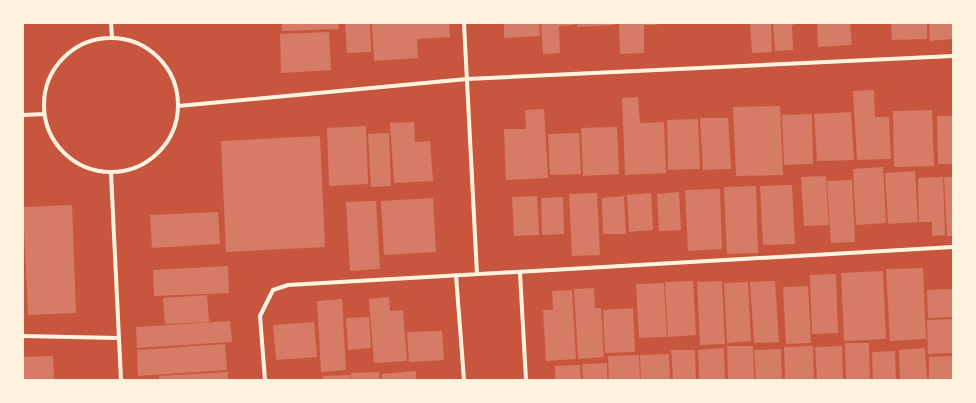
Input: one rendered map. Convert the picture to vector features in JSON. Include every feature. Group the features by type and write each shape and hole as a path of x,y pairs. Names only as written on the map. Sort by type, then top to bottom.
{"street":[{"path":"111,23 112,37"},
{"path":"464,23 477,274"},
{"path":"112,37 133,41 152,51 166,66 175,86 178,106 174,127 165,146 149,161 130,170 111,173 85,167 65,154 51,136 44,114 45,91 54,69 69,52 89,41 112,37"},
{"path":"178,106 467,79 953,56"},
{"path":"23,115 44,114"},
{"path":"111,173 121,380"},
{"path":"265,380 260,316 273,290 288,285 953,248"},
{"path":"520,273 526,380"},
{"path":"456,275 464,380"},
{"path":"23,336 118,338"}],"building":[{"path":"282,23 338,23 339,29 282,31"},
{"path":"345,23 370,23 371,52 347,53"},
{"path":"372,23 449,23 450,37 417,39 418,58 374,61"},
{"path":"504,23 539,23 540,36 504,38"},
{"path":"541,23 575,23 575,25 559,26 560,53 543,54"},
{"path":"577,23 615,23 615,25 577,27"},
{"path":"619,23 657,23 657,25 644,25 644,53 620,54"},
{"path":"750,23 771,23 772,52 752,53"},
{"path":"773,23 799,23 792,25 793,50 775,51"},
{"path":"817,23 850,23 852,45 818,47"},
{"path":"891,23 927,23 927,39 892,40"},
{"path":"929,23 953,23 953,39 930,41"},
{"path":"329,32 331,70 281,73 280,34"},
{"path":"874,90 875,117 889,117 891,159 857,160 853,91"},
{"path":"638,97 640,123 664,122 666,173 625,175 622,98"},
{"path":"780,106 783,175 736,176 733,107"},
{"path":"544,109 548,178 506,180 504,129 526,129 525,110"},
{"path":"932,110 934,166 894,167 893,111"},
{"path":"851,112 854,160 817,161 814,114"},
{"path":"812,114 813,164 784,165 782,115"},
{"path":"937,116 953,116 953,164 938,164"},
{"path":"700,118 728,118 731,169 703,170"},
{"path":"698,119 700,169 668,170 667,120"},
{"path":"414,122 415,142 430,141 433,181 394,183 390,123"},
{"path":"366,126 368,184 329,186 327,128"},
{"path":"617,127 619,174 583,176 581,128"},
{"path":"389,133 391,186 371,187 368,134"},
{"path":"579,133 581,174 550,175 548,134"},
{"path":"320,136 325,247 226,252 221,141"},
{"path":"883,167 886,223 856,225 853,169"},
{"path":"915,171 918,222 888,224 885,173"},
{"path":"826,176 829,225 804,226 801,177"},
{"path":"943,177 945,235 932,236 932,222 919,222 918,178"},
{"path":"944,177 953,177 953,236 947,236"},
{"path":"852,180 855,242 831,243 827,181"},
{"path":"792,185 795,244 763,245 760,186"},
{"path":"756,186 758,253 727,254 724,187"},
{"path":"720,189 722,249 688,251 685,190"},
{"path":"679,192 681,230 659,231 657,194"},
{"path":"597,193 600,255 572,256 569,194"},
{"path":"651,193 653,230 629,232 627,195"},
{"path":"537,196 539,235 514,236 512,197"},
{"path":"624,196 626,234 603,234 602,198"},
{"path":"563,197 564,234 542,235 541,198"},
{"path":"433,198 436,252 384,255 381,201"},
{"path":"376,201 380,269 350,271 346,202"},
{"path":"72,205 76,313 28,315 23,207"},
{"path":"218,212 220,244 152,248 150,215"},
{"path":"228,266 229,293 154,296 153,270"},
{"path":"923,268 926,339 890,341 886,269"},
{"path":"883,271 886,339 844,341 841,273"},
{"path":"836,274 838,333 812,334 810,275"},
{"path":"693,281 696,335 668,337 665,282"},
{"path":"722,281 725,344 700,345 697,282"},
{"path":"775,281 779,342 754,343 750,282"},
{"path":"748,282 751,341 727,343 724,283"},
{"path":"664,283 667,337 639,338 636,284"},
{"path":"808,286 811,343 786,344 783,287"},
{"path":"594,288 595,308 601,308 604,357 578,359 574,289"},
{"path":"953,289 953,317 928,318 927,290"},
{"path":"572,290 576,359 546,361 543,310 553,310 552,291"},
{"path":"207,295 209,322 165,324 163,298"},
{"path":"389,297 390,311 403,310 407,361 374,363 369,299"},
{"path":"342,299 346,370 321,372 317,301"},
{"path":"633,308 635,352 605,353 603,310"},
{"path":"369,317 371,348 348,350 346,318"},
{"path":"953,319 953,353 928,354 927,320"},
{"path":"230,321 232,342 137,348 136,327"},
{"path":"314,322 317,357 276,360 273,325"},
{"path":"442,331 444,360 409,362 407,332"},
{"path":"845,343 869,343 870,380 846,380"},
{"path":"225,344 227,370 138,376 137,350"},
{"path":"727,346 753,346 754,380 728,380"},
{"path":"813,346 814,380 785,380 784,347"},
{"path":"842,346 843,380 817,380 815,347"},
{"path":"724,348 725,380 699,380 698,350"},
{"path":"925,348 927,380 900,380 899,350"},
{"path":"781,349 782,380 756,380 754,350"},
{"path":"671,350 695,350 696,380 673,380"},
{"path":"895,351 896,380 873,380 872,352"},
{"path":"669,354 670,380 641,380 640,355"},
{"path":"639,355 640,380 609,380 608,356"},
{"path":"53,356 54,380 23,380 23,357"},
{"path":"953,356 953,380 929,380 929,357"},
{"path":"607,363 607,380 583,380 582,364"},
{"path":"580,365 581,380 555,380 555,366"},
{"path":"416,371 416,380 382,380 382,374"},
{"path":"228,372 228,380 159,380 159,376"},
{"path":"379,372 380,380 351,380 351,373"},
{"path":"350,375 350,380 323,380 323,376"}]}
